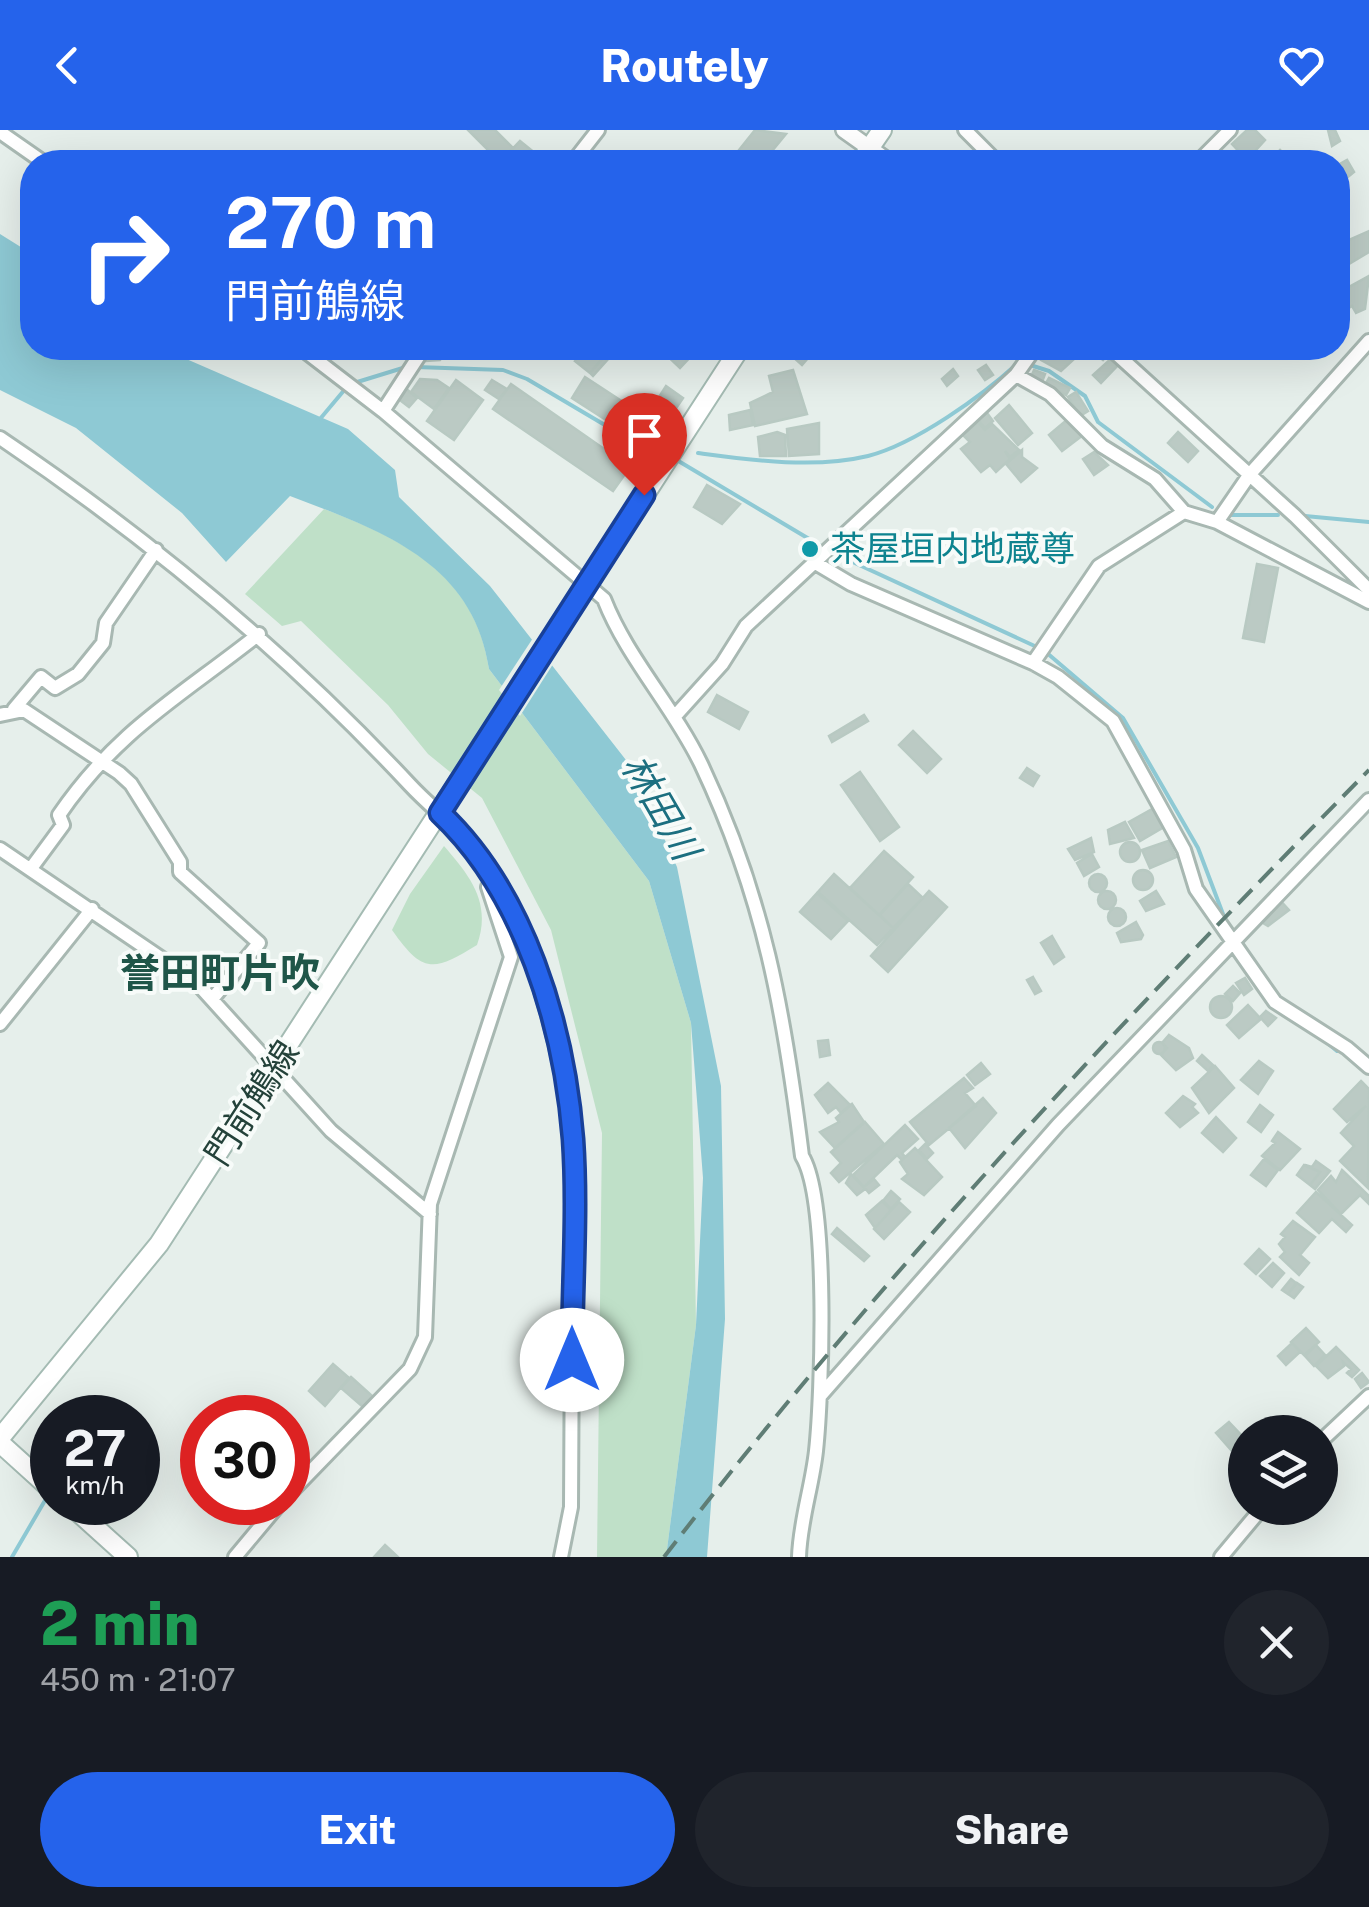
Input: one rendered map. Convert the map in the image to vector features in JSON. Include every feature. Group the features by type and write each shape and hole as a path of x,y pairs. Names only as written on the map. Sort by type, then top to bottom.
{"main road":[{"name":"門前鵤線","path":"0,1440 159,1244 732,360"},
{"path":"0,1440 30,1469"},
{"path":"93,1525 128,1557"}],"street":[{"path":"582,150 598,130"},
{"path":"844,130 861,150"},
{"path":"965,130 985,150"},
{"path":"1210,150 1230,130"},
{"path":"0,132 26,150"},
{"path":"1217,522 1250,474 1369,342"},
{"path":"317,360 383,411 585,587 604,599 615,627 676,715 742,854 770,954 816,1218 820,1395 799,1557"},
{"path":"383,411 416,360"},
{"path":"676,715 722,664 746,626 1016,375 1027,360"},
{"path":"1123,360 1250,474 1369,590"},
{"path":"1016,375 1050,394 1102,446 1155,479 1184,512 1217,522 1369,602"},
{"path":"0,438 96,503 259,634 443,809 488,868 532,955 545,998 573,1140 571,1507 561,1557"},
{"path":"1033,663 1099,566 1184,512"},
{"path":"0,715 14,709 42,677 55,688 62,688 78,674 103,643 106,623 156,550"},
{"path":"814,562 851,584 1033,663 1058,677 1113,721 1184,850 1196,889 1213,916 1234,938 1275,1002 1347,1048 1369,1068"},
{"path":"32,868 63,824 59,815 97,762 177,692 259,634"},
{"path":"14,709 24,710 132,784 180,862 180,872 259,943 213,998"},
{"path":"820,1395 1058,1125 1369,800"},
{"path":"0,849 92,909 213,998 274,1070 360,1158 430,1214"},
{"path":"310,1472 419,1356 425,1337 430,1214 511,957 488,887 488,868"},
{"path":"0,1024 92,909"},
{"path":"1338,1425 1369,1396"},
{"path":"235,1557 262,1525"},
{"path":"1222,1557 1248,1525"}],"green space":[{"path":"324,509 408,548 452,585 469,609 489,669 649,881 691,1023 696,1325 666,1557 597,1557 602,1133 551,930 482,798 428,754 388,705 301,621 282,626 245,594"},
{"path":"444,846 476,891 481,930 477,945 450,960 430,964 412,955 392,930 410,894"}],"water":[{"path":"0,234 20,246 20,360 189,360 348,429 395,470 399,497 490,586 633,769 677,867 721,1086 725,1319 707,1557 666,1557 696,1325 703,1178 691,1023 649,881 489,669 480,632 464,601 417,555 356,522 290,496 226,562 182,513 76,428 0,390"}],"pier":[{"path":"535,635 555,661 520,716 499,690"}],"building":[{"path":"468,130 495,130 513,148 488,150"},
{"path":"755,130 786,134 773,150 739,150"},
{"path":"1247,130 1255,130 1265,140 1256,150 1238,150 1232,144"},
{"path":"1328,130 1335,130 1340,141 1332,146"},
{"path":"520,141 531,150 511,150"},
{"path":"1369,231 1369,252 1350,263 1350,240"},
{"path":"1369,276 1365,309 1356,313 1350,307 1350,286"},
{"path":"576,360 601,360 590,373"},
{"path":"601,360 607,360 593,376 590,373"},
{"path":"672,360 687,360 680,368"},
{"path":"1041,360 1073,360 1061,371"},
{"path":"1110,360 1120,363 1101,383 1093,375"},
{"path":"986,365 993,375 985,380 978,370"},
{"path":"953,369 958,376 947,386 942,379"},
{"path":"793,370 807,414 755,426 750,403 773,392 769,376"},
{"path":"1034,370 1045,374 1042,382 1031,377"},
{"path":"585,377 643,415 628,434 572,398"},
{"path":"1049,378 1070,388 1066,395 1045,385"},
{"path":"420,379 437,380 449,388 434,409 411,392"},
{"path":"456,380 483,400 454,440 427,421"},
{"path":"492,380 507,389 499,399 485,390"},
{"path":"511,384 630,467 613,491 493,409"},
{"path":"666,386 683,398 666,423 647,416"},
{"path":"404,387 417,398 409,407 396,397"},
{"path":"1076,392 1088,411 1080,416 1068,397"},
{"path":"1009,405 1032,433 1018,445 995,418"},
{"path":"750,410 753,425 730,430 729,415"},
{"path":"987,413 993,421 985,428 978,420"},
{"path":"1068,419 1083,435 1062,451 1049,435"},
{"path":"978,422 985,430 992,424 1019,450 1010,457 1005,451 1010,459 996,472 990,465 981,472 961,449 970,442 963,435"},
{"path":"819,423 819,454 789,456 787,429"},
{"path":"777,432 785,435 786,456 760,456 758,437"},
{"path":"1178,432 1198,451 1188,462 1168,443"},
{"path":"1022,450 1022,457 1037,468 1021,482 1006,464"},
{"path":"1094,452 1108,465 1094,475 1083,459"},
{"path":"707,485 740,504 722,524 694,507"},
{"path":"1257,564 1278,568 1264,642 1243,638"},
{"path":"717,695 748,712 739,729 708,712"},
{"path":"864,715 868,721 832,742 829,736"},
{"path":"913,731 941,759 927,773 899,745"},
{"path":"1027,768 1039,776 1033,786 1020,778"},
{"path":"860,772 899,827 880,841 841,785"},
{"path":"1154,808 1164,827 1140,841 1129,822"},
{"path":"1125,822 1134,838 1110,844 1108,830"},
{"path":"1091,838 1094,852 1075,860 1068,849"},
{"path":"1168,841 1176,857 1150,868 1142,850"},
{"path":"1130,842 1140,852 1130,862 1120,852"},
{"path":"884,851 913,877 879,915 850,888"},
{"path":"1092,854 1099,867 1084,876 1077,863"},
{"path":"1143,870 1153,880 1143,890 1133,880"},
{"path":"834,874 893,928 877,945 818,892"},
{"path":"1098,874 1105,876 1105,890 1098,892 1091,890 1089,883 1091,876"},
{"path":"908,884 923,898 893,928 880,915"},
{"path":"929,891 947,907 888,972 871,956"},
{"path":"1107,891 1114,893 1114,907 1107,909 1100,907 1098,900 1100,893"},
{"path":"1156,891 1164,904 1146,911 1140,901"},
{"path":"817,893 848,921 831,939 800,912"},
{"path":"1278,898 1289,910 1268,926 1258,920"},
{"path":"1117,908 1124,910 1124,924 1117,926 1110,924 1108,917 1110,910"},
{"path":"1136,922 1143,935 1141,939 1121,942 1117,933"},
{"path":"1052,936 1064,957 1054,964 1041,943"},
{"path":"1033,977 1041,991 1035,994 1027,980"},
{"path":"1245,978 1252,989 1244,995 1236,983"},
{"path":"1233,986 1240,993 1233,1001 1225,994"},
{"path":"1221,996 1229,999 1229,1015 1221,1018 1213,1015 1210,1007 1213,999"},
{"path":"1248,1005 1261,1019 1239,1038 1227,1025"},
{"path":"1266,1011 1276,1018 1268,1026 1260,1017"},
{"path":"1169,1035 1189,1048 1193,1058 1176,1070 1161,1055 1167,1048 1162,1043"},
{"path":"828,1040 830,1055 820,1057 818,1041"},
{"path":"1154,1043 1164,1043 1164,1053 1154,1053"},
{"path":"1202,1055 1213,1065 1208,1071 1197,1061"},
{"path":"1259,1061 1273,1071 1258,1094 1241,1080"},
{"path":"981,1063 990,1074 975,1085 967,1075"},
{"path":"1215,1066 1234,1088 1209,1113 1192,1088"},
{"path":"964,1078 973,1088 965,1093 976,1106 929,1145 910,1122"},
{"path":"1361,1081 1369,1089 1368,1188 1340,1161 1354,1146 1341,1133 1366,1106 1347,1122 1334,1109"},
{"path":"828,1083 850,1105 841,1113 836,1107 828,1113 815,1095"},
{"path":"1183,1096 1195,1104 1192,1107 1198,1113 1180,1127 1166,1113"},
{"path":"983,1098 996,1113 965,1148 949,1128"},
{"path":"852,1104 864,1122 835,1148 820,1132 839,1122 836,1118"},
{"path":"1260,1105 1273,1115 1261,1132 1248,1122"},
{"path":"1216,1117 1236,1138 1223,1152 1202,1133"},
{"path":"865,1122 884,1144 839,1182 831,1173 841,1163 831,1152"},
{"path":"905,1125 918,1139 902,1153 902,1160 897,1155 864,1187 853,1175"},
{"path":"1278,1132 1300,1149 1280,1170 1262,1156 1275,1143 1272,1141"},
{"path":"925,1144 933,1153 927,1159 919,1150"},
{"path":"915,1148 942,1177 924,1195 902,1179 908,1174 900,1162"},
{"path":"1264,1159 1278,1170 1266,1186 1251,1175"},
{"path":"1316,1161 1330,1171 1315,1189 1310,1185 1320,1172 1305,1165 1312,1167"},
{"path":"1304,1165 1320,1172 1310,1185 1297,1175"},
{"path":"1342,1170 1369,1196 1369,1204 1360,1195 1341,1214 1318,1190 1331,1176 1336,1182"},
{"path":"851,1174 865,1189 857,1195 846,1183"},
{"path":"874,1179 879,1185 869,1193 864,1187"},
{"path":"891,1191 900,1199 891,1209 883,1201"},
{"path":"1316,1192 1352,1225 1346,1232 1332,1219 1319,1233 1297,1213"},
{"path":"882,1201 891,1210 875,1228 866,1215"},
{"path":"899,1202 910,1212 884,1239 874,1229"},
{"path":"1293,1221 1315,1237 1300,1255 1309,1263 1299,1275 1280,1257 1285,1252 1279,1244 1285,1237 1281,1234"},
{"path":"837,1228 869,1256 864,1261 832,1234"},
{"path":"1259,1249 1270,1259 1256,1274 1245,1264"},
{"path":"1273,1263 1284,1273 1272,1287 1260,1276"},
{"path":"1291,1279 1296,1283 1288,1294 1282,1290"},
{"path":"1297,1283 1303,1287 1294,1298 1288,1294"},
{"path":"1306,1328 1319,1342 1304,1355 1291,1342"},
{"path":"1292,1343 1300,1352 1286,1365 1278,1356"},
{"path":"1316,1345 1325,1355 1314,1366 1305,1356"},
{"path":"1336,1347 1359,1370 1352,1377 1347,1373 1351,1369 1343,1362 1344,1366 1328,1378 1316,1366"},
{"path":"333,1364 349,1378 325,1406 309,1391"},
{"path":"1362,1373 1369,1382 1361,1388 1355,1379"},
{"path":"351,1377 372,1396 363,1407 341,1388"},
{"path":"1228,1423 1228,1447 1216,1433"},
{"path":"385,1545 398,1557 374,1557"}],"waterway":[{"path":"698,453 804,463 868,456 906,441 947,417 1018,363"},
{"path":"1030,365 1049,371 1085,396 1098,422 1212,507"},
{"path":"354,383 406,367"},
{"path":"416,367 503,370 527,379 637,444"},
{"path":"320,419 346,388"},
{"path":"638,444 661,454"},
{"path":"646,445 664,447"},
{"path":"675,459 831,552 1039,648"},
{"path":"1229,515 1278,515"},
{"path":"1305,516 1369,522"},
{"path":"1047,653 1123,718 1198,848 1226,922"},
{"path":"1325,1041 1337,1051"},
{"path":"12,1557 31,1525"}],"railway":[{"path":"664,1557 916,1251 1094,1055 1369,770"}],"place":[{"name":"茶屋垣内地蔵尊","path":"810,549"}],"district":[{"name":"誉田町片吹","path":"220,973"}],"route":[{"path":"572,1360 573,1140 545,998 532,955 488,868 471,843 440,813 644,495"}],"water label":[{"name":"林田川","path":"660,807"}]}
